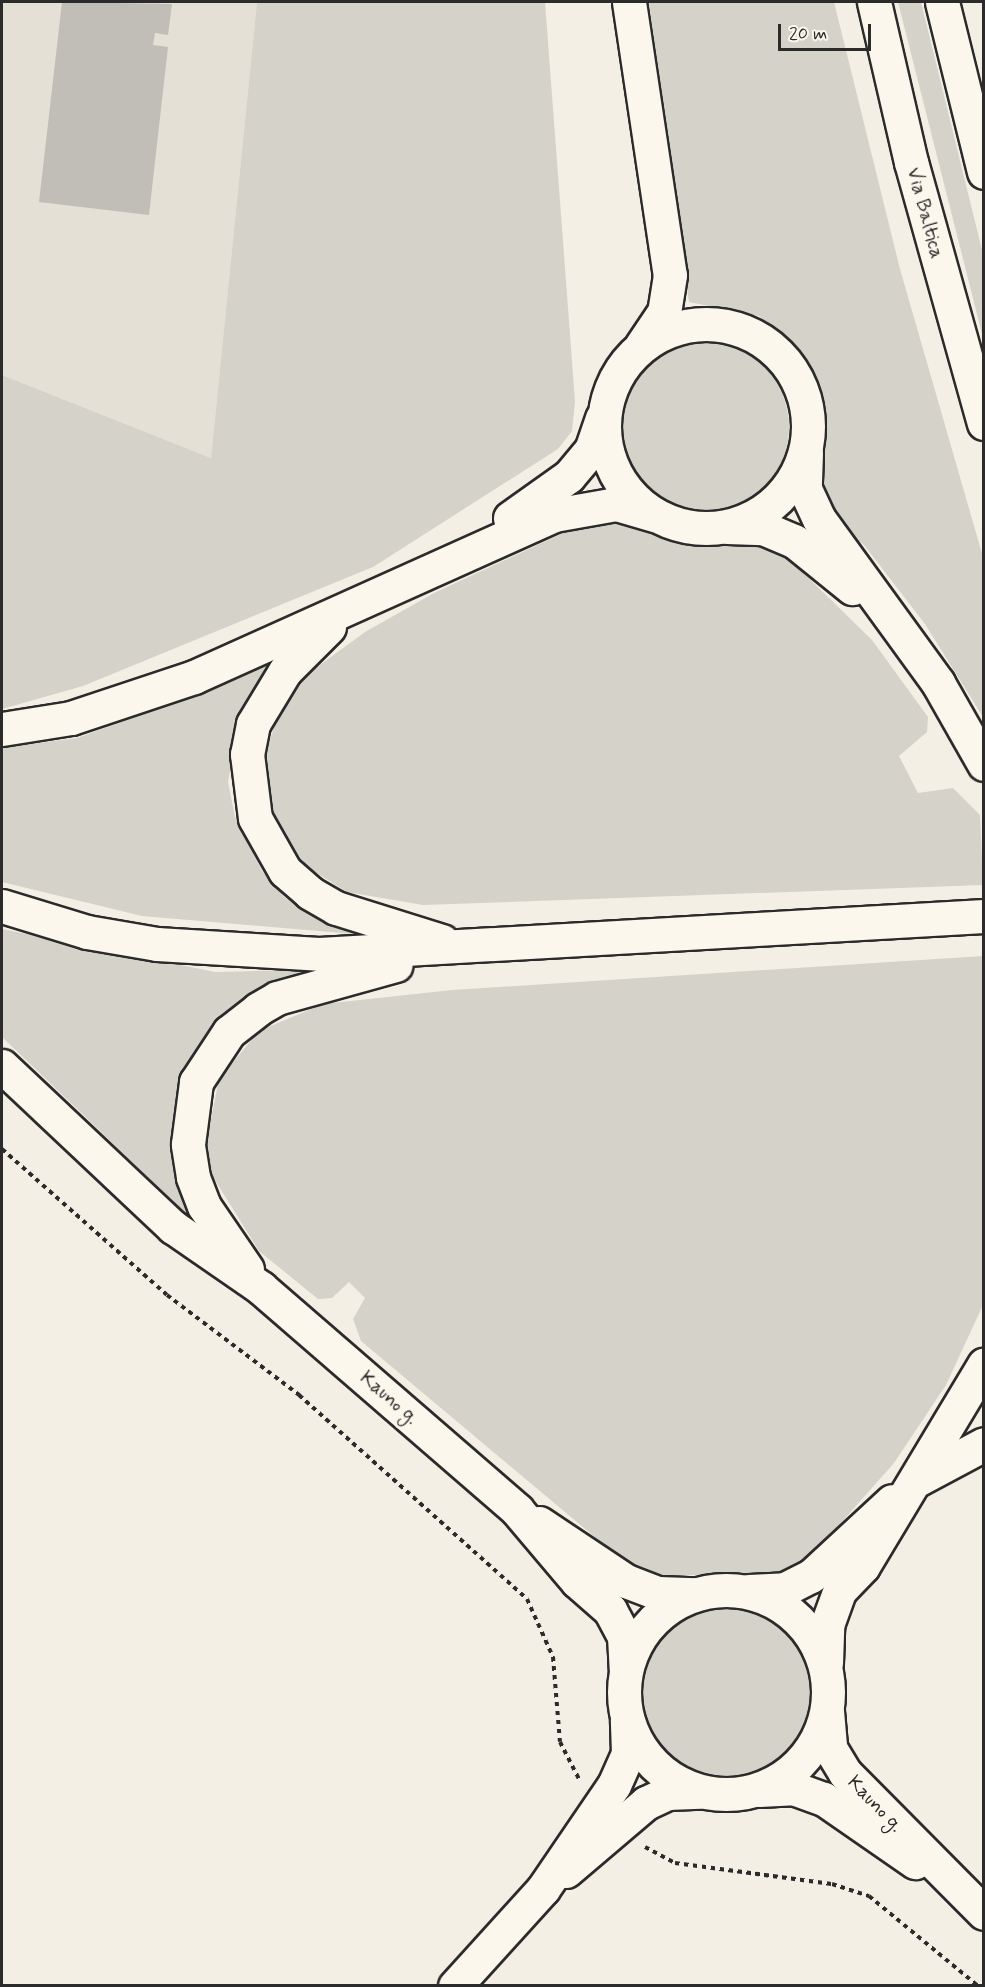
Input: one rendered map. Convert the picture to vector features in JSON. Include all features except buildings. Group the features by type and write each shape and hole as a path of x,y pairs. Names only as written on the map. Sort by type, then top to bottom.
{"main road":[{"path":"2,729 133,700 346,612 451,557 569,476 591,450 623,365 642,345 664,312 670,275 629,2"},
{"name":"Via Baltica","path":"874,2 911,162 984,423"},
{"path":"942,2 984,172"},
{"path":"642,345 669,329 701,323 732,326 762,339 786,361 802,388 808,420 805,489 819,519 938,683 984,764"},
{"path":"603,416 614,472 654,515"},
{"path":"726,527 777,501 806,452"},
{"path":"451,557 584,508 616,504 654,515 676,525 763,528 794,541 904,635"},
{"path":"346,612 285,671 253,724 248,777 255,818 285,871 310,893 336,908 462,947"},
{"path":"2,906 87,932 227,953 462,947 981,916"},
{"path":"261,1288 204,1206 193,1177 189,1114 210,1055 229,1032 278,998 462,947"},
{"path":"2,1066 173,1227 261,1288"},
{"name":"Kauno g.","path":"261,1288 517,1509 626,1581 658,1593 696,1594"},
{"path":"543,1889 623,1826 646,1803 667,1793 700,1792 730,1795 759,1790 804,1759 827,1711 827,1625 840,1590 863,1566 917,1480 984,1365"},
{"path":"455,1986 543,1889 600,1803 627,1753 626,1669 640,1636 664,1610 696,1594 785,1589 811,1576 917,1480 984,1444"},
{"name":"Kauno g.","path":"517,1509 577,1581 610,1611 624,1636 626,1669"},
{"path":"746,1591 797,1617 826,1666"},
{"name":"Kauno g.","path":"827,1711 830,1748 844,1773 950,1884 984,1913"},
{"path":"627,1718 653,1764 700,1792"},
{"name":"Kauno g.","path":"759,1790 793,1788 824,1799 950,1884"}],"path":[{"path":"2,1149 166,1295 299,1395 527,1599 553,1657 560,1742 570,1767 600,1803"},
{"path":"623,1826 650,1852 675,1863 832,1884 869,1896 978,1986"}],"shaded area":[{"path":"2,2 257,2 211,458 2,375"},
{"path":"257,2 545,2 575,401 572,431 558,449 373,567 83,686 2,709 2,375 211,458"},
{"path":"649,2 834,2 900,269 983,557 983,717 925,624 864,545 844,529 819,488 822,405 802,351 759,316 689,302"},
{"path":"898,2 921,2 983,254 983,338"},
{"path":"704,342 721,343 737,348 764,367 783,394 788,410 788,444 783,460 764,487 737,506 721,511 704,512 687,511 671,506 644,487 625,460 620,444 619,427 620,410 625,394 644,367 671,348 687,343"},
{"path":"618,521 679,544 750,543 785,555 872,640 928,717 927,732 899,756 918,793 953,788 980,815 983,885 423,905 347,892 301,863 268,813 263,760 283,701 309,673 365,632 434,593 574,528"},
{"path":"287,646 262,676 240,717 228,782 235,817 262,871 285,898 354,934 142,916 2,882 2,748 77,738 141,715"},
{"path":"2,929 215,972 304,970 227,1010 195,1052 176,1099 177,1154 195,1222 2,1037"},
{"path":"983,956 983,1305 946,1385 894,1463 816,1551 783,1572 664,1576 621,1559 361,1341 353,1319 365,1298 349,1282 332,1298 318,1299 259,1251 213,1177 206,1145 219,1079 259,1031 323,1004 452,990"},
{"path":"725,1607 742,1608 758,1613 785,1632 804,1659 809,1675 809,1709 804,1725 785,1752 758,1771 742,1776 725,1777 708,1776 692,1771 665,1752 646,1725 641,1709 640,1692 641,1675 646,1659 665,1632 692,1613 708,1608"}]}
